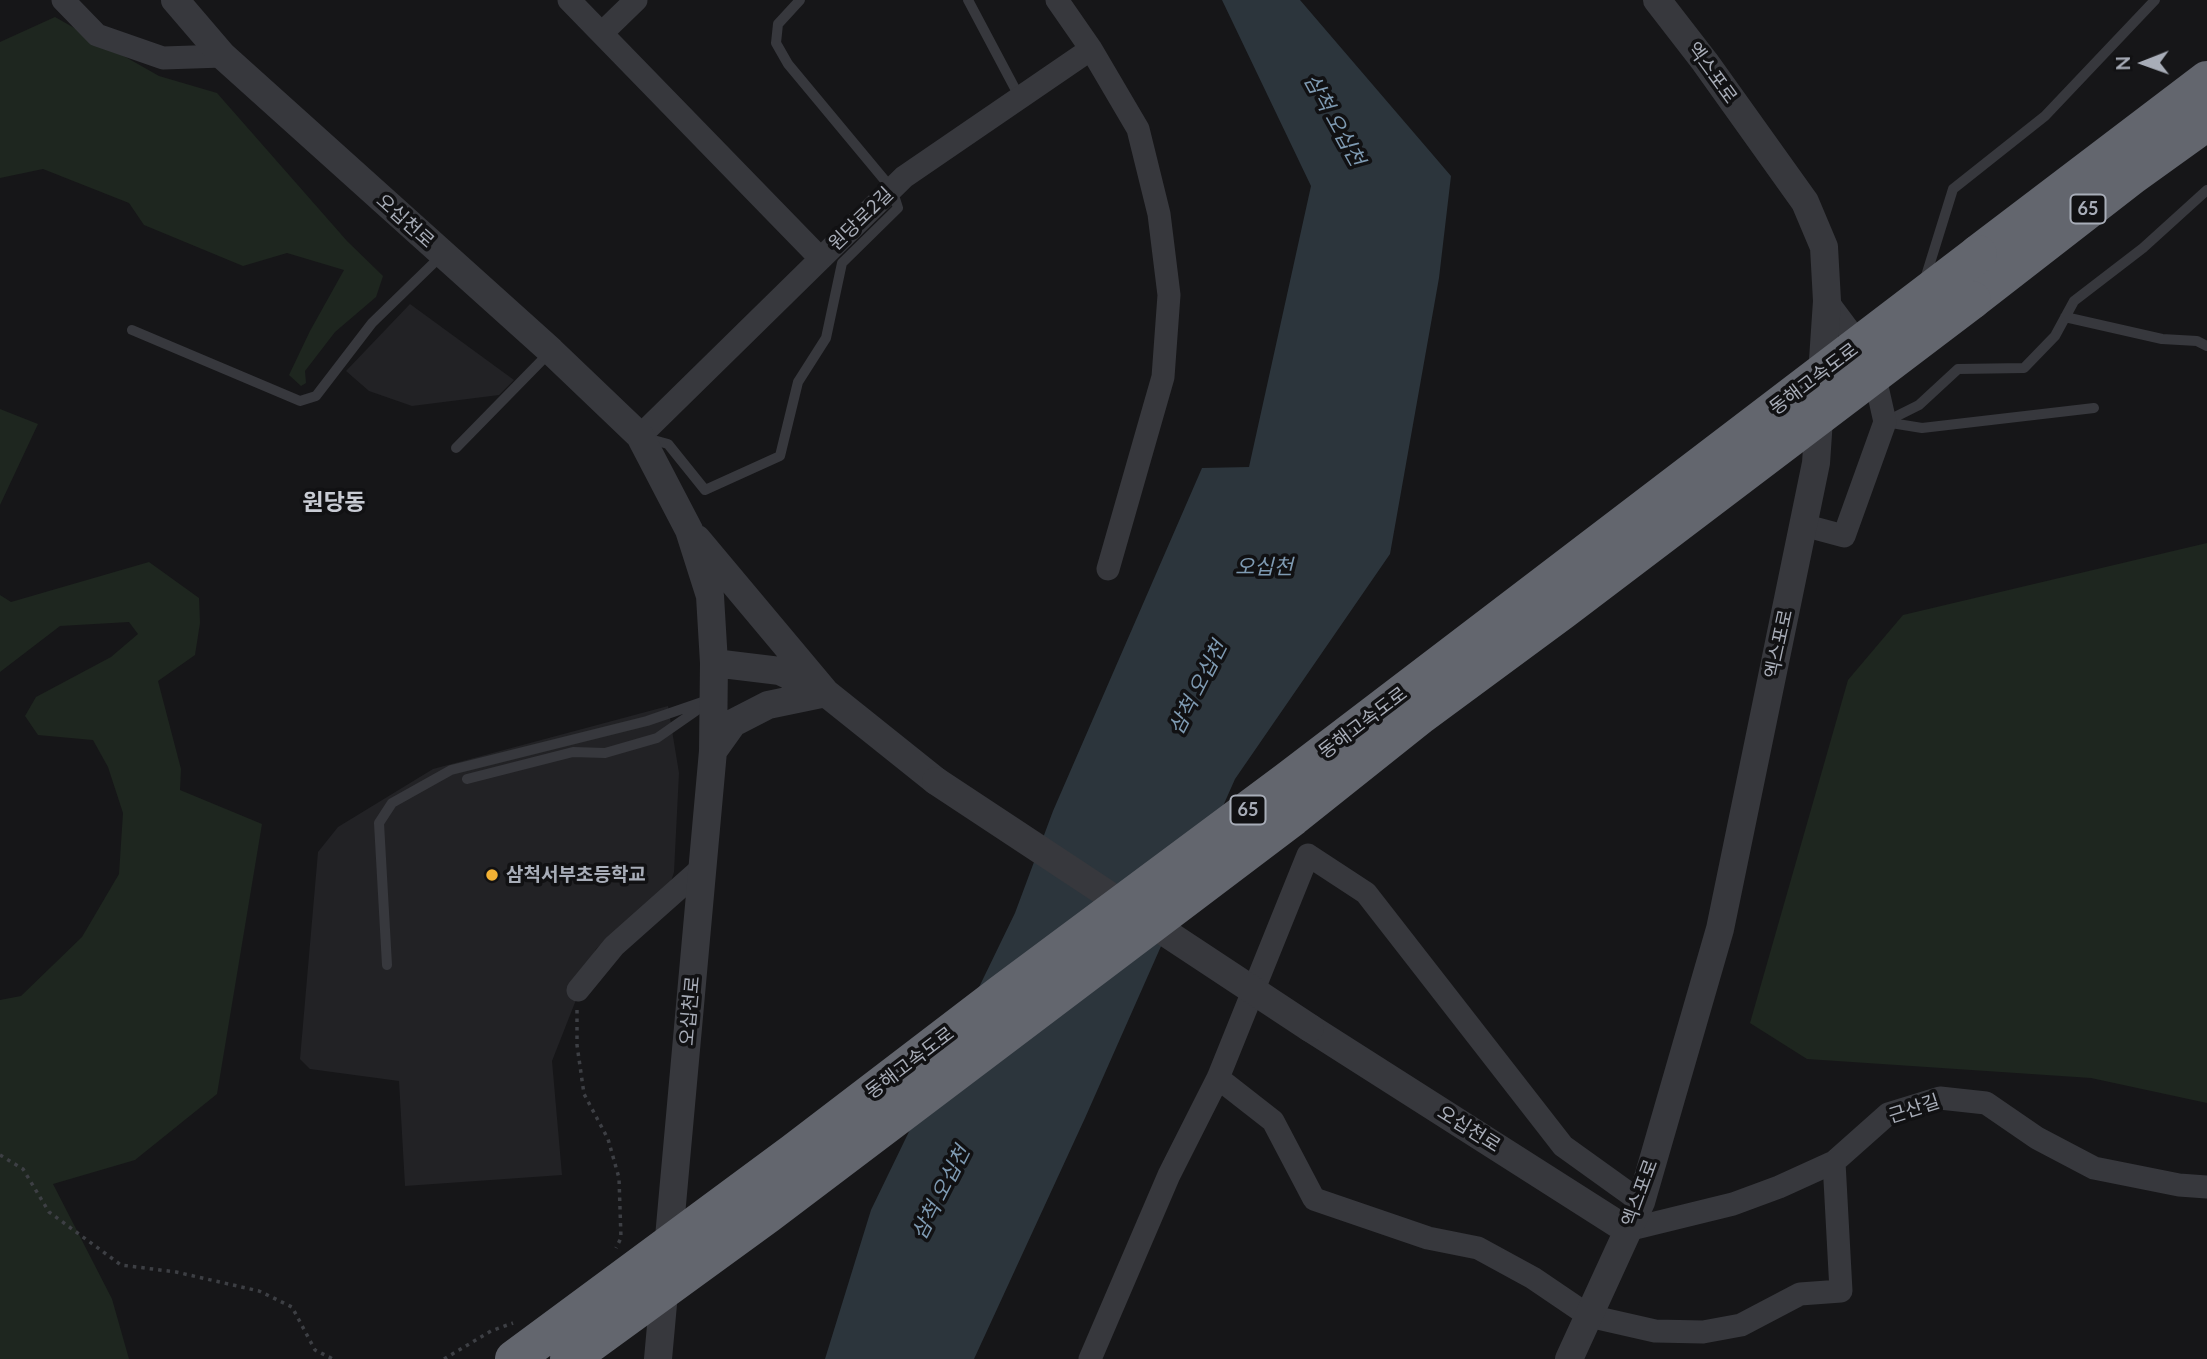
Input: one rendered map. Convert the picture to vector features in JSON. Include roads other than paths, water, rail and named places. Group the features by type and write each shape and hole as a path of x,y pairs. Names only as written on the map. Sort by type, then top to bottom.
{"highway":[{"name":"동해고속도로","path":"514,1359 1276,789 2207,80"},
{"name":"동해고속도로","path":"569,1359 789,1198 1293,817 1421,715 1562,611 2133,175 2207,122"}],"street":[{"path":"63,0 97,35 163,58 223,56"},
{"name":"오십천로","path":"175,0 223,56 551,351 640,436 689,530 710,596 714,663 713,751 658,1359"},
{"name":"원당로2길","path":"569,0 820,258 904,177 1091,49"},
{"path":"602,33 636,0"},
{"path":"1057,0 1091,49 1138,129 1159,214 1169,295 1163,377 1108,569"},
{"name":"엑스포로","path":"1569,1359 1641,1202 1720,929 1816,463 1827,301 1824,247 1805,202 1657,0"},
{"path":"640,436 820,258"},
{"path":"1803,526 1844,536 1885,422 1876,355 1827,301"},
{"path":"689,530 826,692"},
{"path":"714,663 780,671 826,692"},
{"path":"713,751 733,723 768,705 826,692"},
{"name":"오십천로","path":"826,692 936,781 1310,1028 1628,1230"},
{"path":"1090,1359 1169,1175 1218,1078 1308,855 1366,893 1563,1146 1641,1202"},
{"path":"578,990 614,946 704,866"},
{"path":"1218,1078 1273,1121 1314,1199 1428,1238 1478,1248 1534,1278 1589,1315 1655,1331 1703,1332 1741,1325 1800,1294 1841,1291 1834,1162"},
{"name":"근산길","path":"1628,1230 1733,1204 1779,1187 1834,1162 1888,1114 1940,1098 1986,1103 2037,1138 2094,1168 2179,1185 2207,1187"}],"lane":[{"path":"640,436 668,444 705,490 780,456 798,382 826,338 842,263 898,208 892,189 788,64 776,43 778,24 800,0"},
{"path":"968,0 1020,98"},
{"path":"1911,323 1953,189 2045,116 2155,0"},
{"path":"1885,422 1919,405 1958,369 2024,368 2055,336 2074,301 2143,248 2207,190"},
{"path":"132,330 300,401 316,396 372,323 442,255"},
{"path":"2065,317 2162,339 2197,341 2207,346"},
{"path":"456,448 551,351"},
{"path":"1885,422 1922,428 2094,408"},
{"path":"467,779 573,752 606,753 657,738 714,698"},
{"path":"387,965 379,823 392,803 451,770 647,721 714,698"}],"water":[{"name":"오십천","path":"1222,0 1300,0 1451,176 1439,278 1390,554 1235,779 1085,1118 974,1359 825,1359 871,1210 1015,913 1053,811 1202,468 1249,467 1311,186"}],"place":[{"name":"삼척서부초등학교","path":"492,875"}],"district":[{"name":"원당동","path":"334,503"}],"water label":[{"name":"삼척 오십천","path":"1334,120"},
{"name":"삼척 오십천","path":"1198,688"},
{"name":"삼척 오십천","path":"941,1193"}]}
